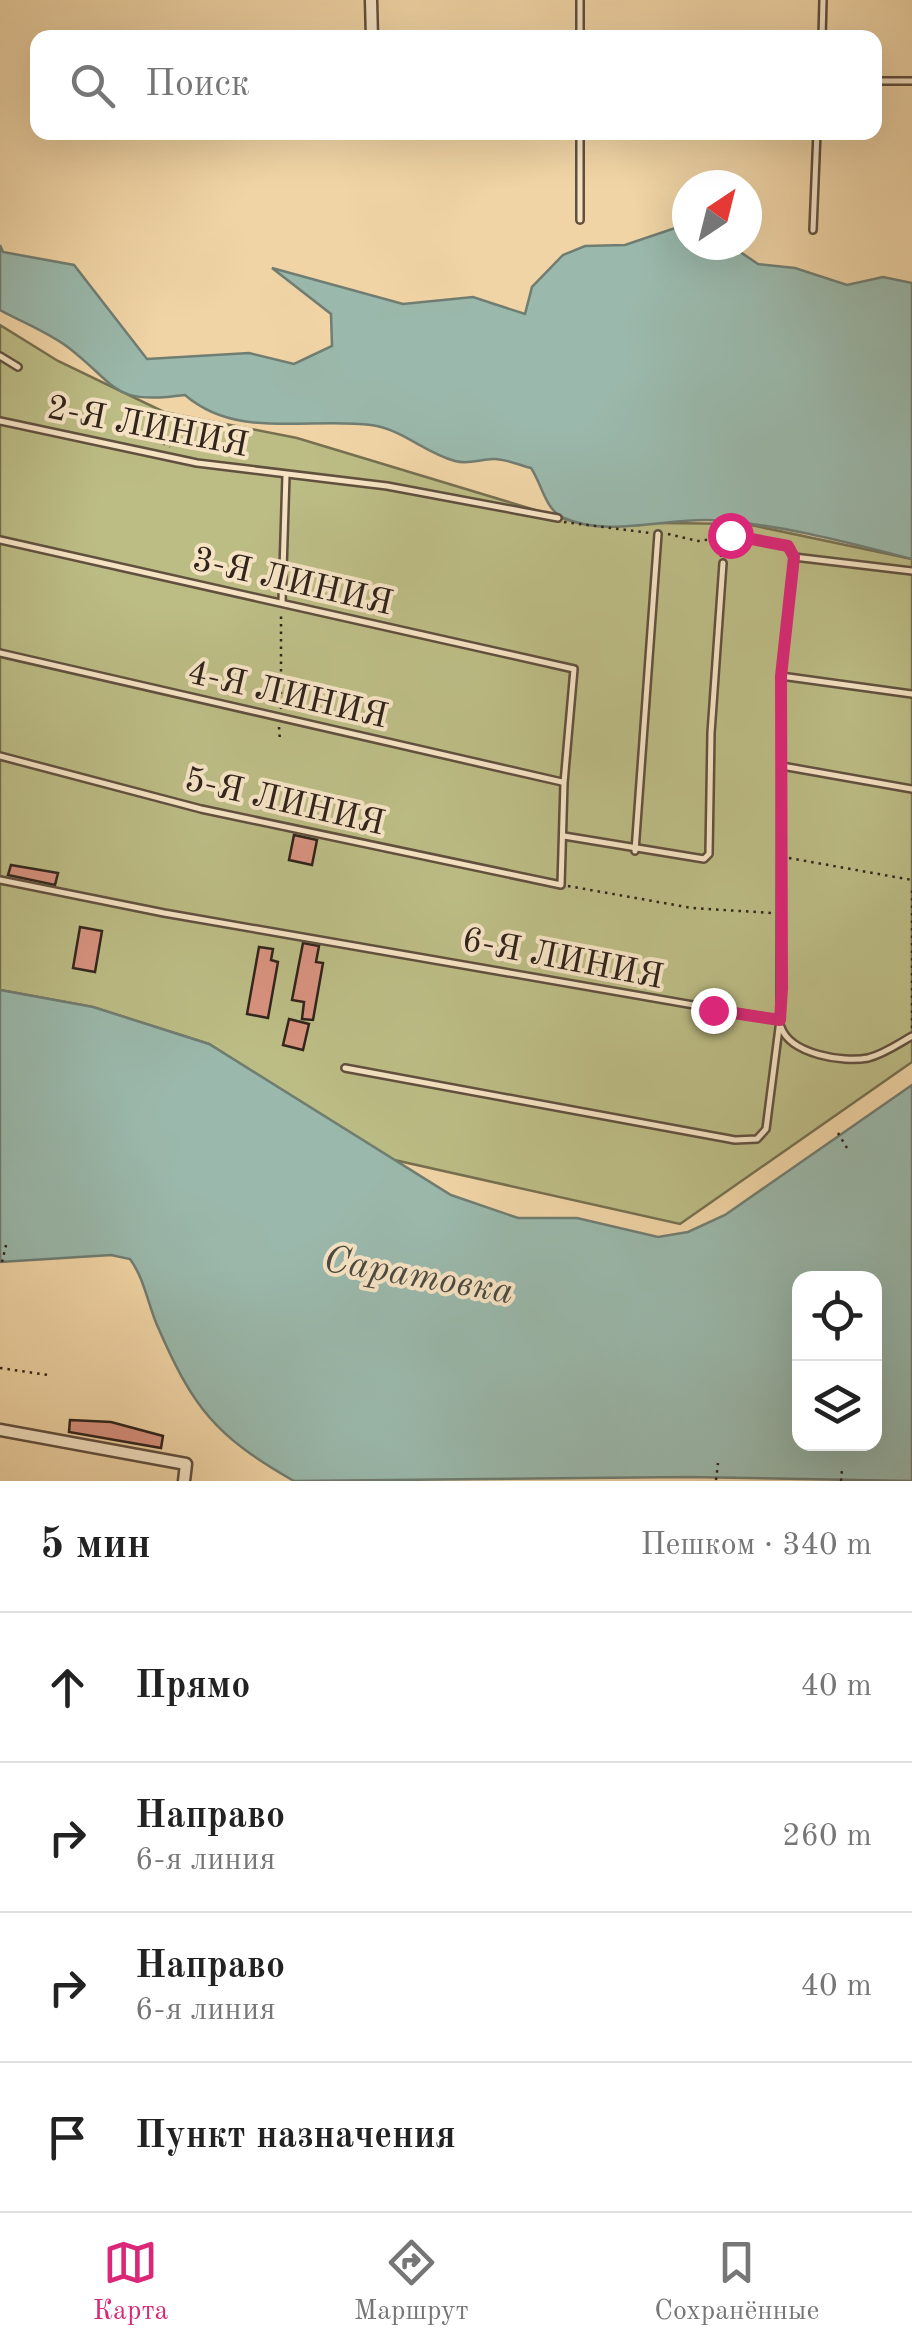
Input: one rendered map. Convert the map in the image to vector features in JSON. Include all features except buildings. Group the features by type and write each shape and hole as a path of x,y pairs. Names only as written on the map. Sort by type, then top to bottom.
{"street":[{"path":"371,0 372,30"},
{"path":"0,1430 186,1464 184,1481"}],"lane":[{"path":"580,0 580,30"},
{"path":"822,30 823,0"},
{"path":"882,81 912,81"},
{"path":"580,140 580,220"},
{"path":"813,230 818,140"},
{"path":"0,356 18,367"},
{"name":"2-Я ЛИНИЯ","path":"0,421 198,463 387,486 558,518"},
{"path":"282,603 286,475"},
{"path":"635,851 658,534"},
{"name":"3-Я ЛИНИЯ","path":"0,540 574,669 564,782"},
{"path":"344,1068 735,1140 757,1139 766,1129 780,1020 781,676 794,557 912,570"},
{"path":"564,836 692,859 704,859 709,854 711,733 723,563"},
{"name":"4-Я ЛИНИЯ","path":"0,653 564,782"},
{"path":"781,676 912,694"},
{"name":"5-Я ЛИНИЯ","path":"0,756 201,809 561,885"},
{"path":"782,766 912,789"},
{"path":"561,885 564,782"},
{"name":"6-Я ЛИНИЯ","path":"0,880 164,913 780,1020"},
{"path":"780,1020 782,1033 801,1049 853,1059 881,1054 912,1036"}],"path":[{"path":"558,518 585,527 698,541 730,535 776,542 788,546 794,557"},
{"path":"720,538 723,563"},
{"path":"280,740 282,603"},
{"path":"782,858 912,880"},
{"path":"561,885 692,908 782,914"},
{"path":"912,890 912,1036"},
{"path":"838,1133 847,1148"},
{"path":"2,1262 7,1240"},
{"path":"0,1368 48,1376"},
{"path":"716,1480 718,1463"},
{"path":"840,1481 842,1469"}],"green space":[{"path":"0,325 58,361 164,412 297,438 575,522 746,524 912,559 912,1062 680,1224 390,1159 209,1044 93,1007 0,990"}],"water":[{"path":"672,229 672,260 752,260 795,268 847,285 883,277 912,283 912,559 811,534 734,522 691,520 616,527 580,524 552,509 531,468 499,459 455,461 393,431 371,425 250,422 205,409 185,395 129,395 108,383 61,343 0,310 0,245 3,252 74,265 147,359 249,353 294,364 332,346 331,314 272,268 403,304 473,297 525,314 532,287 563,255 585,246 625,245"},
{"name":"Саратовка","path":"0,990 93,1007 209,1044 451,1195 518,1218 577,1218 658,1237 688,1232 725,1215 912,1085 912,1481 688,1477 294,1481 244,1449 209,1417 170,1354 130,1259 111,1255 0,1262"}],"route":[{"path":"713,1010 780,1020 782,988 781,676 794,557 788,546 730,535"}]}
